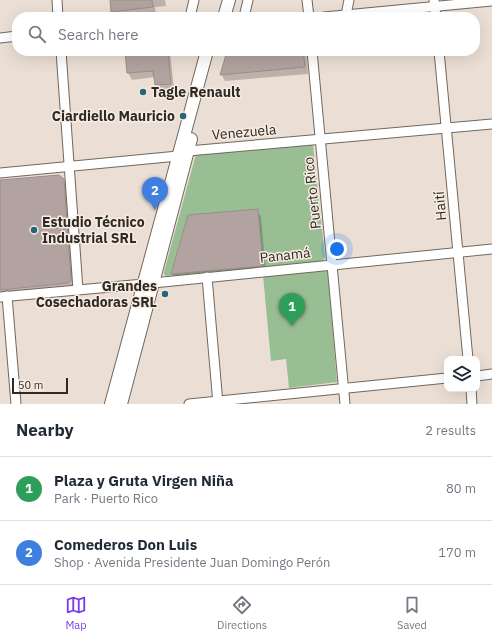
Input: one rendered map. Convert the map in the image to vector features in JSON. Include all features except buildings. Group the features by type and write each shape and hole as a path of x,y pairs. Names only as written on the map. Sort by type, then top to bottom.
{"main road":[{"path":"218,12 221,0"},
{"path":"225,12 229,0"},
{"path":"111,404 148,284 183,154 206,56"},
{"path":"183,154 213,56"},
{"path":"121,404 148,284"}],"street":[{"path":"57,0 58,12"},
{"path":"191,12 194,0"},
{"path":"245,12 248,0"},
{"path":"307,0 308,12"},
{"path":"347,12 349,0"},
{"path":"368,12 435,3 492,1"},
{"path":"0,38 12,37"},
{"path":"61,56 78,290"},
{"name":"Puerto Rico","path":"313,56 345,404"},
{"name":"Haití","path":"440,56 468,356"},
{"name":"Venezuela","path":"0,173 492,124"},
{"name":"Panamá","path":"3,297 148,284 492,249"},
{"path":"207,277 218,402"},
{"path":"3,297 16,404"},
{"path":"480,376 492,374"},
{"path":"189,404 444,378"},
{"path":"471,392 472,404"}],"green space":[{"path":"313,144 325,257 323,261 167,276 164,275 196,154","holes":["188,215 263,266 171,274"]},
{"path":"326,270 328,274 337,382 289,388 286,359 271,361 263,275"}],"place":[{"name":"Tagle Renault","path":"143,92"},
{"name":"Ciardiello Mauricio","path":"183,116"},
{"name":"Comederos Don Luis","path":"155,210"},
{"name":"Estudio Técnico Industrial SRL","path":"34,230"},
{"name":"Grandes Cosechadoras SRL","path":"165,294"},
{"name":"Plaza y Gruta Virgen Niña","path":"292,326"}]}
